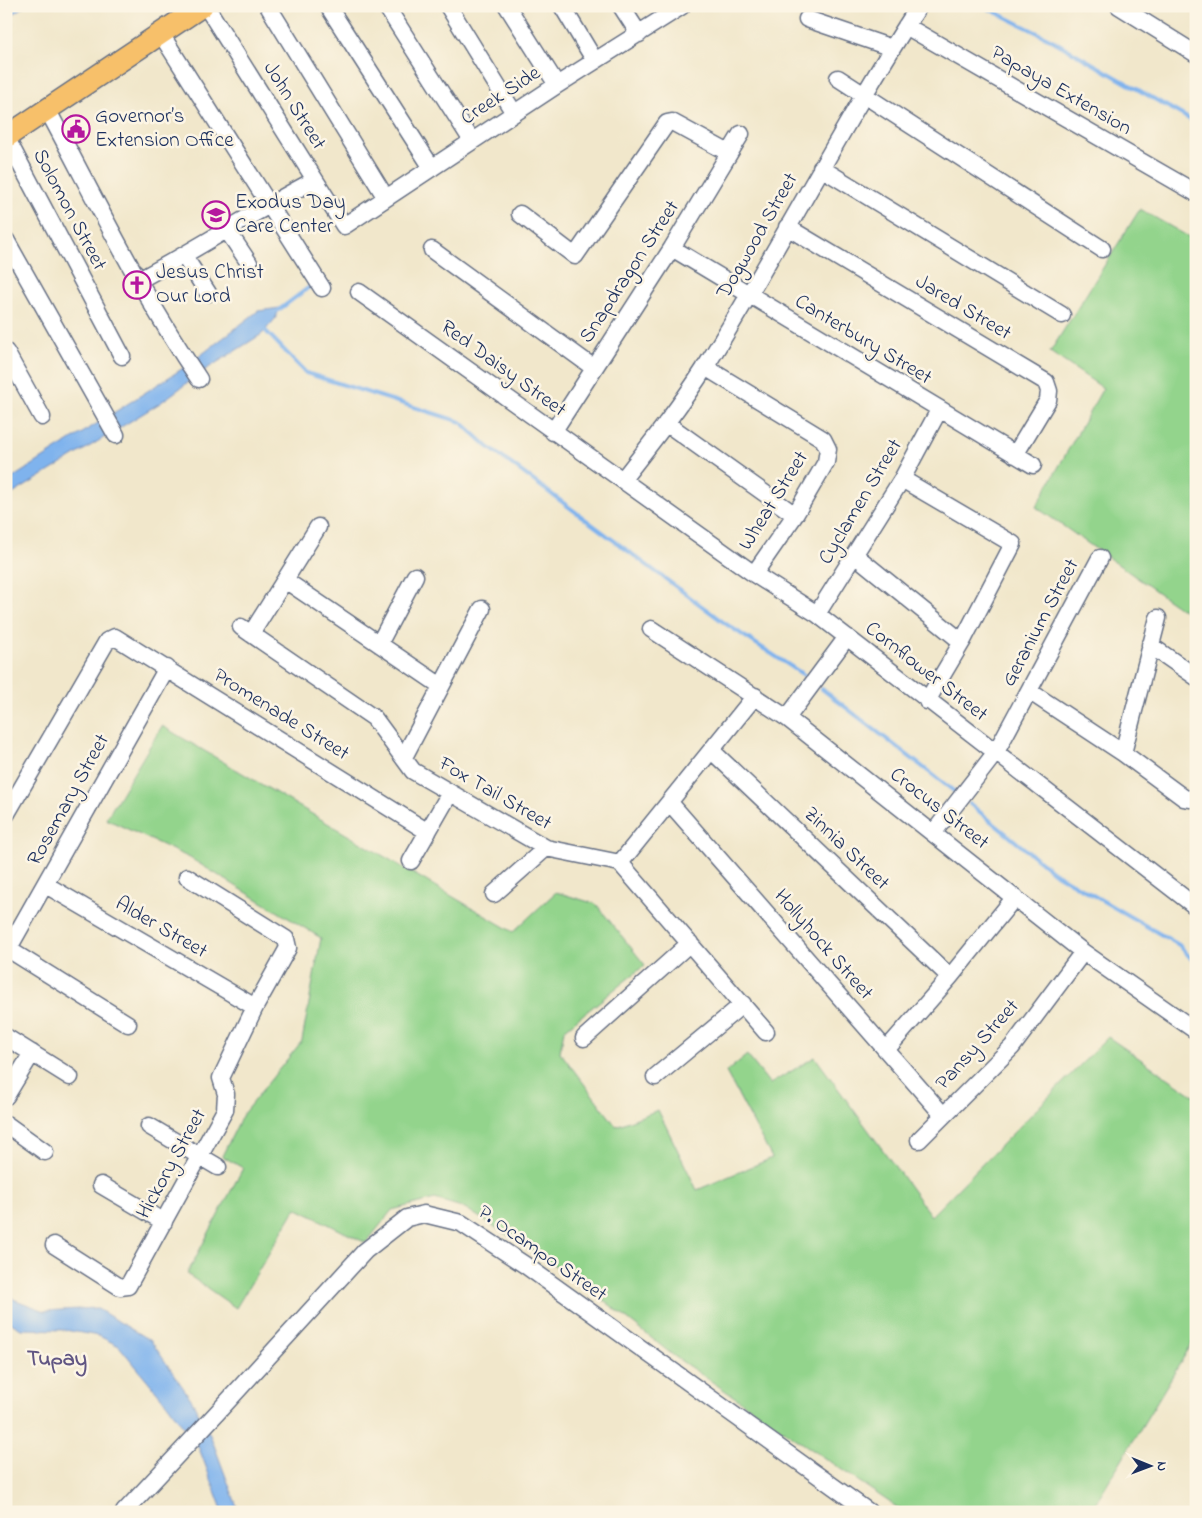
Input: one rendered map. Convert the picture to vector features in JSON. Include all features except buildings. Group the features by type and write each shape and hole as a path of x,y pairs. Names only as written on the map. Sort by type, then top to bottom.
{"main road":[{"path":"6,137 204,6"}],"street":[{"name":"John Street","path":"204,6 342,224 346,225"},
{"path":"268,6 386,198"},
{"path":"328,6 432,168"},
{"path":"386,6 472,141"},
{"path":"448,6 514,113"},
{"path":"507,6 557,85"},
{"path":"562,6 595,61"},
{"path":"621,6 638,34"},
{"name":"Dogwood Street","path":"623,479 666,423 705,367 749,295 864,95 919,6"},
{"path":"1119,6 1196,54"},
{"name":"Creek Side","path":"346,225 514,113 680,7"},
{"path":"807,19 892,48"},
{"name":"Papaya Extension","path":"906,26 1196,193"},
{"path":"161,34 322,288"},
{"path":"838,78 1102,249"},
{"path":"47,110 139,280 187,364 198,378"},
{"path":"520,214 575,256 667,124 672,122 729,153"},
{"name":"Snapdragon Street","path":"553,432 672,248 741,134"},
{"name":"Solomon Street","path":"6,137 122,356"},
{"path":"821,168 1062,315"},
{"path":"139,280 184,256 269,204 315,180"},
{"name":"Jared Street","path":"787,228 1046,382 1049,391 1048,400 1015,455"},
{"path":"227,230 249,263"},
{"path":"6,240 115,434"},
{"name":"Canterbury Street","path":"672,248 1033,465"},
{"path":"432,250 594,368"},
{"path":"184,256 208,293"},
{"name":"Red Daisy Street","path":"359,292 553,432 623,479"},
{"path":"6,352 42,417"},
{"name":"Wheat Street","path":"705,367 823,439 828,449 826,462 795,515 754,574"},
{"name":"Cyclamen Street","path":"817,614 856,556 902,479 939,410"},
{"path":"666,423 795,515"},
{"name":"Cornflower Street","path":"623,479 754,574 817,614 927,701 1196,907"},
{"path":"902,479 1013,544 962,642 927,701"},
{"path":"318,527 285,580 441,686"},
{"path":"856,556 962,642"},
{"name":"Geranium Street","path":"934,832 996,752 1100,558"},
{"path":"380,644 415,576"},
{"name":"Fox Tail Street","path":"285,580 246,630 374,718 413,771 546,848 620,863"},
{"path":"404,757 482,609"},
{"path":"1123,752 1158,618"},
{"name":"Crocus Street","path":"651,629 787,718 934,832 1083,952 1196,1030"},
{"name":"Promenade Street","path":"6,815 107,641 112,637 118,637 428,832"},
{"path":"787,718 847,638"},
{"path":"1150,645 1196,677"},
{"name":"Rosemary Street","path":"7,951 167,668"},
{"path":"1029,690 1123,752 1184,798 1191,799 1196,796"},
{"path":"755,696 670,804 620,863 766,1032"},
{"name":"Zinnia Street","path":"712,751 950,977"},
{"path":"411,861 450,793"},
{"name":"Hollyhock Street","path":"670,804 943,1115"},
{"path":"494,894 546,848"},
{"name":"Hickory Street","path":"54,1245 124,1288 128,1286 225,1110 226,1094 221,1078 255,1007 288,948 286,939 187,877"},
{"name":"Alder Street","path":"46,885 255,1007"},
{"path":"886,1050 950,977 1015,897"},
{"path":"584,1038 690,943"},
{"path":"7,951 128,1024"},
{"name":"Pansy Street","path":"919,1140 1012,1047 1083,952"},
{"path":"654,1077 743,1004"},
{"path":"6,1037 70,1077"},
{"path":"6,1096 32,1053"},
{"path":"6,1124 45,1152"},
{"path":"150,1126 199,1158 218,1166"},
{"path":"101,1185 164,1222"},
{"name":"P. Ocampo Street","path":"124,1512 365,1251 407,1218 424,1214 461,1223 532,1270 869,1512"}],"green space":[{"path":"1140,209 1196,241 1196,619 1036,507 1103,388 1050,352"},
{"path":"162,726 513,932 556,892 596,904 645,965 564,1030 560,1052 616,1126 658,1110 697,1190 772,1158 726,1072 747,1055 770,1084 815,1057 931,1216 1108,1037 1196,1097 1196,1337 1090,1512 904,1512 674,1356 581,1282 465,1208 435,1199 392,1210 366,1243 296,1208 236,1308 187,1274 243,1168 222,1156 243,1114 302,1041 321,938 190,858 106,819"}],"water":[{"path":"6,6 25,6 6,19"},
{"path":"280,308 275,319 262,334 205,370 160,403 6,498 6,482 188,365 258,311"},
{"path":"6,1286 13,1299 45,1311 96,1308 151,1341 191,1399 211,1437 239,1512 223,1512 199,1448 167,1404 119,1346 99,1336 65,1330 21,1329 6,1320"}],"waterway":[{"path":"983,6 1050,39 1196,123"},
{"path":"276,312 312,285"},
{"path":"262,327 306,373 461,422 487,446 726,624 810,679"},
{"path":"822,689 955,792"},
{"path":"970,804 1053,872 1179,945 1196,964"}],"place":[{"name":"Governor’s Extension Office","path":"76,129"},
{"name":"Exodus Day Care Center","path":"216,215"},
{"name":"Jesus Christ Our Lord","path":"137,285"}],"district":[{"name":"Tupay","path":"57,1360"}]}
